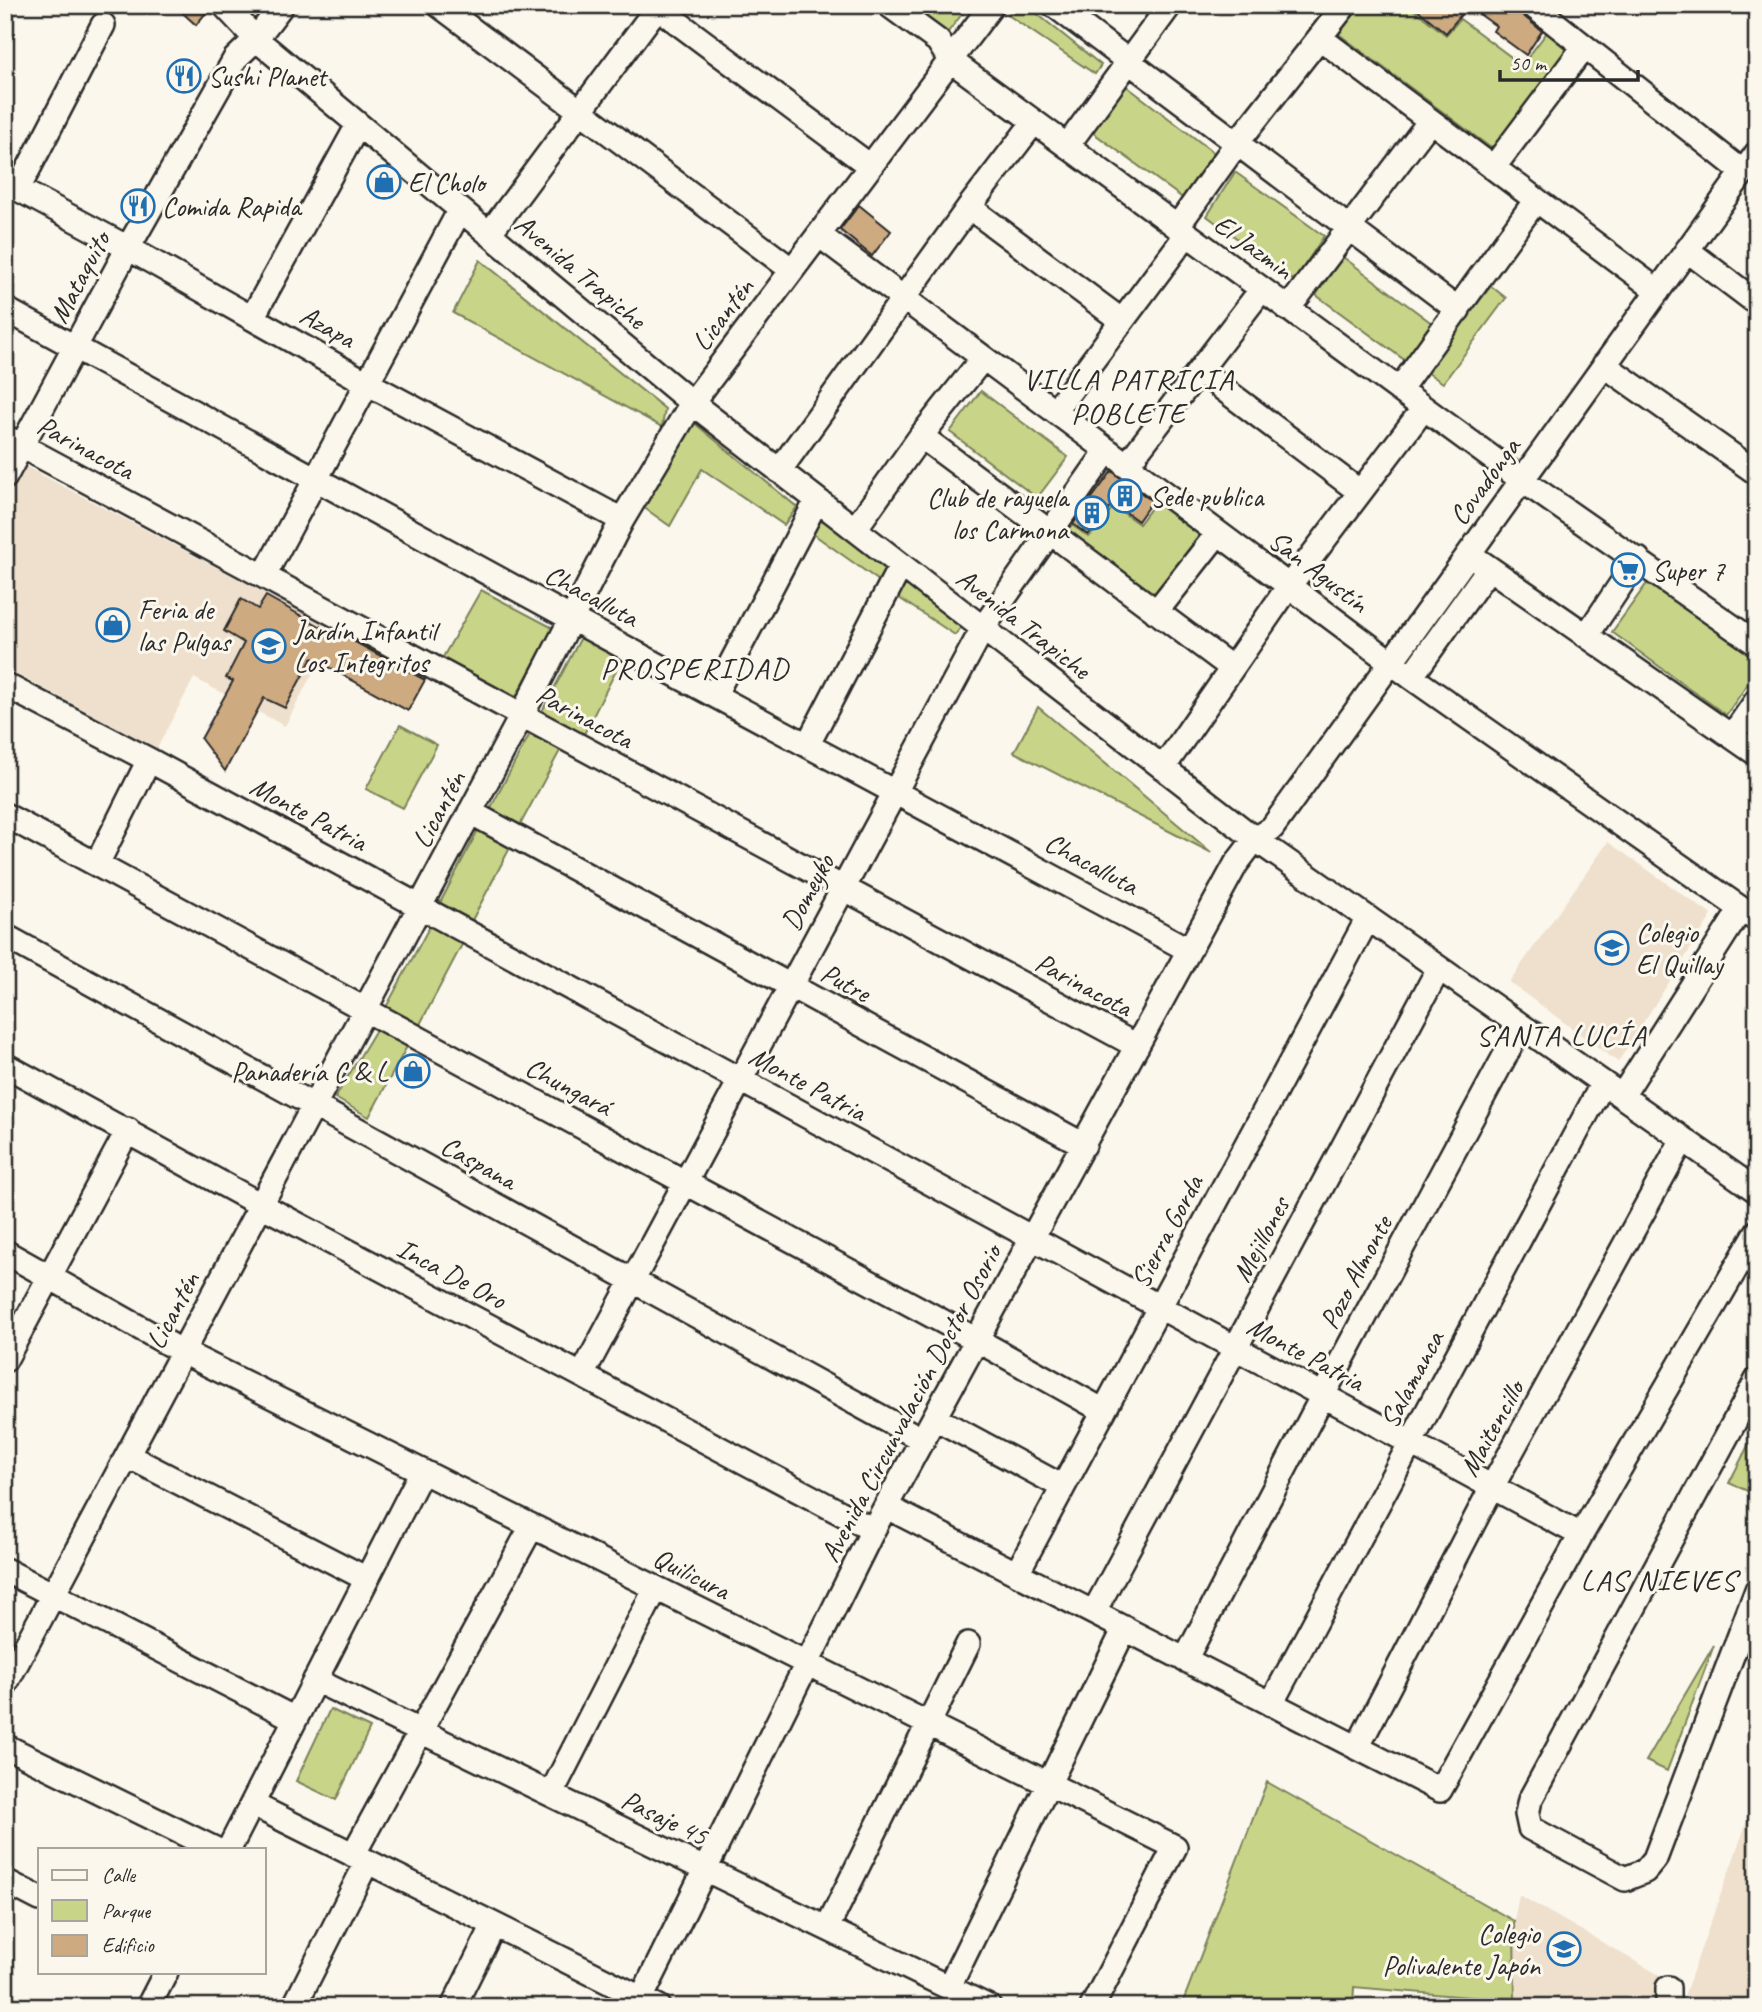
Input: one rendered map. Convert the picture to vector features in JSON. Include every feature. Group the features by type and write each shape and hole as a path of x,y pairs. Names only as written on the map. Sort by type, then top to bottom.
{"street":[{"name":"Avenida Trapiche","path":"225,5 256,39 358,125 692,403 779,471 1255,839 1757,1191"},
{"name":"Mataquito","path":"5,477 14,442 75,348 234,59 256,39 282,5"},
{"path":"439,5 792,270"},
{"name":"El Jazmin","path":"889,5 938,41 950,60 1066,146 1522,480 1757,644"},
{"name":"Licantén","path":"5,1685 522,715 622,520 692,403 992,5"},
{"path":"1055,5 1458,310"},
{"path":"1066,146 1170,5"},
{"path":"1055,411 1122,321 1237,143 1345,5"},
{"path":"1532,5 1584,47 1750,162"},
{"path":"489,234 657,6 870,166"},
{"path":"12,186 103,25"},
{"path":"1320,38 1658,291"},
{"path":"1493,168 1584,47"},
{"path":"1288,309 1430,121"},
{"path":"779,471 969,207 1034,122"},
{"path":"252,318 358,125"},
{"name":"Covadonga","path":"1255,839 1272,828 1750,162"},
{"name":"Azapa","path":"12,186 367,383 622,520"},
{"path":"1399,390 1536,200"},
{"path":"969,207 1122,321"},
{"path":"264,576 460,210"},
{"name":"San Agustín","path":"819,235 1411,677 1749,914"},
{"path":"1687,250 1757,303"},
{"path":"1126,466 1201,372 1262,289"},
{"name":"Chacalluta","path":"5,309 572,619 1189,950"},
{"path":"855,529 921,436 983,358"},
{"path":"1605,365 1757,473"},
{"path":"1201,372 1360,492"},
{"path":"1163,768 1289,586 1424,408"},
{"path":"921,436 1232,668"},
{"name":"Parinacota","path":"14,442 1137,1046"},
{"name":"Domeyko","path":"582,1375 983,628 1107,452"},
{"path":"715,694 817,500"},
{"path":"1156,612 1218,533"},
{"path":"1469,554 1757,754"},
{"path":"1587,635 1638,559"},
{"path":"808,744 901,565"},
{"path":"1411,677 1489,568"},
{"name":"Monte Patria","path":"5,685 420,906 1581,1535"},
{"path":"1732,736 1757,700"},
{"path":"97,864 149,760"},
{"name":"Putre","path":"470,812 1084,1144"},
{"name":"Chungará","path":"5,815 978,1340 1104,1411"},
{"name":"Avenida Circunvalación Doctor Osorio","path":"646,2004 705,1869 873,1530 1236,864 1255,839"},
{"name":"Salamanca","path":"1271,1704 1410,1443 1613,1090 1749,914"},
{"name":"Sierra Gorda","path":"1017,1573 1368,918"},
{"name":"Caspana","path":"5,936 923,1440"},
{"name":"Mejillones","path":"1094,1612 1439,968"},
{"name":"Pozo Almonte","path":"1185,1660 1322,1395 1521,1026"},
{"name":"Inca De Oro","path":"5,1065 261,1205 873,1530"},
{"path":"5,1360 128,1130"},
{"name":"Maitencillo","path":"1357,1748 1492,1487 1683,1139"},
{"path":"887,1507 1440,1790 1581,1535 1757,1232"},
{"name":"Quilicura","path":"5,1252 183,1352 1175,1847 1093,2007"},
{"path":"1757,1380 1530,1800 1527,1814 1531,1828 1625,1879 1645,1871 1655,1859 1757,1590"},
{"path":"935,1418 1063,1487"},
{"path":"128,1456 367,1579"},
{"path":"229,1848 422,1471"},
{"path":"294,2007 360,1858 421,1731 532,1526"},
{"path":"5,1570 295,1719"},
{"path":"551,1794 656,1588"},
{"path":"956,1996 1048,1784 1125,1629"},
{"path":"827,1928 968,1644"},
{"name":"Pasaje 45","path":"315,1680 827,1928 956,1996 989,2007"},
{"path":"5,1746 213,1848"},
{"path":"251,1804 646,2004"},
{"path":"5,1881 38,1898"},
{"path":"453,2007 494,1925"},
{"path":"148,2007 165,1974"}],"shaded area":[{"name":"Feria de las Pulgas","path":"21,464 335,630 285,726 194,678 157,748 5,668 5,494"},
{"name":"Colegio El Quillay","path":"1608,842 1712,915 1618,1062 1509,982"},
{"path":"1757,1794 1757,2007 1704,2007 1684,1996"},
{"name":"Colegio Polivalente Japón","path":"1519,1895 1663,1977 1662,2007 1514,2007 1514,1921"}],"green space":[{"path":"901,5 969,5 945,36"},
{"path":"1015,5 1026,5 1101,65 1095,74 1008,15"},
{"path":"1352,5 1408,5 1446,35 1460,19 1522,65 1548,31 1576,51 1499,154 1332,29"},
{"path":"1121,82 1217,155 1184,199 1088,129"},
{"path":"1235,172 1324,236 1294,281 1207,216"},
{"path":"1343,257 1437,327 1410,364 1316,295"},
{"path":"480,260 665,409 662,427 453,313"},
{"path":"1491,286 1506,298 1443,383 1425,371"},
{"path":"981,391 1068,457 1037,498 950,432"},
{"path":"693,422 797,507 784,525 702,469 670,526 643,507"},
{"path":"1161,495 1215,534 1156,609 1052,533 1063,519 1089,537 1114,506 1139,524"},
{"path":"818,514 890,568 882,583 809,531"},
{"path":"903,579 964,624 955,635 893,594"},
{"path":"1648,582 1757,658 1757,671 1726,715 1612,632"},
{"path":"481,590 553,628 512,704 439,664"},
{"path":"587,626 627,649 581,740 539,717"},
{"path":"1038,707 1212,853 1014,752"},
{"path":"400,725 437,745 403,808 366,789"},
{"path":"532,730 562,747 519,827 489,811"},
{"path":"479,828 512,844 471,922 440,903"},
{"path":"433,920 466,937 418,1028 384,1011"},
{"path":"380,1023 411,1039 369,1117 335,1098"},
{"path":"1757,1428 1757,1495 1729,1483"},
{"path":"1714,1645 1667,1771 1646,1761"},
{"path":"330,1709 370,1728 336,1800 296,1781"},
{"path":"1267,1782 1514,1921 1515,2001 1354,1987 1353,2007 1181,2007"}],"building":[{"path":"174,5 210,5 210,8 196,25"},
{"path":"1412,5 1510,5 1542,31 1526,55 1493,31 1496,26 1468,6 1446,33"},
{"path":"859,205 891,231 872,256 840,230"},
{"name":"Sede publica","path":"1112,471 1152,501 1138,521 1113,503 1088,535 1073,524"},
{"path":"266,596 425,680 408,711 312,658 285,708 264,698 225,771 201,739 233,681 226,678 244,643 224,631 241,599 258,609"}],"place":[{"name":"Sushi Planet","path":"184,76"},
{"name":"El Cholo","path":"384,182"},
{"name":"Comida Rapida","path":"138,206"},
{"name":"Sede publica","path":"1125,496"},
{"name":"Club de rayuela los Carmona","path":"1092,513"},
{"name":"Super 7","path":"1628,570"},
{"name":"Feria de las Pulgas","path":"113,625"},
{"name":"Jardín Infantil Los Integritos","path":"269,646"},
{"name":"Colegio El Quillay","path":"1612,948"},
{"name":"Panadería C & L","path":"413,1071"},
{"name":"Colegio Polivalente Japón","path":"1564,1949"}],"district":[{"name":"VILLA PATRICIA POBLETE","path":"1129,396"},
{"name":"PROSPERIDAD","path":"695,668"},
{"name":"SANTA LUCÍA","path":"1562,1035"},
{"name":"LAS NIEVES","path":"1659,1580"}]}
